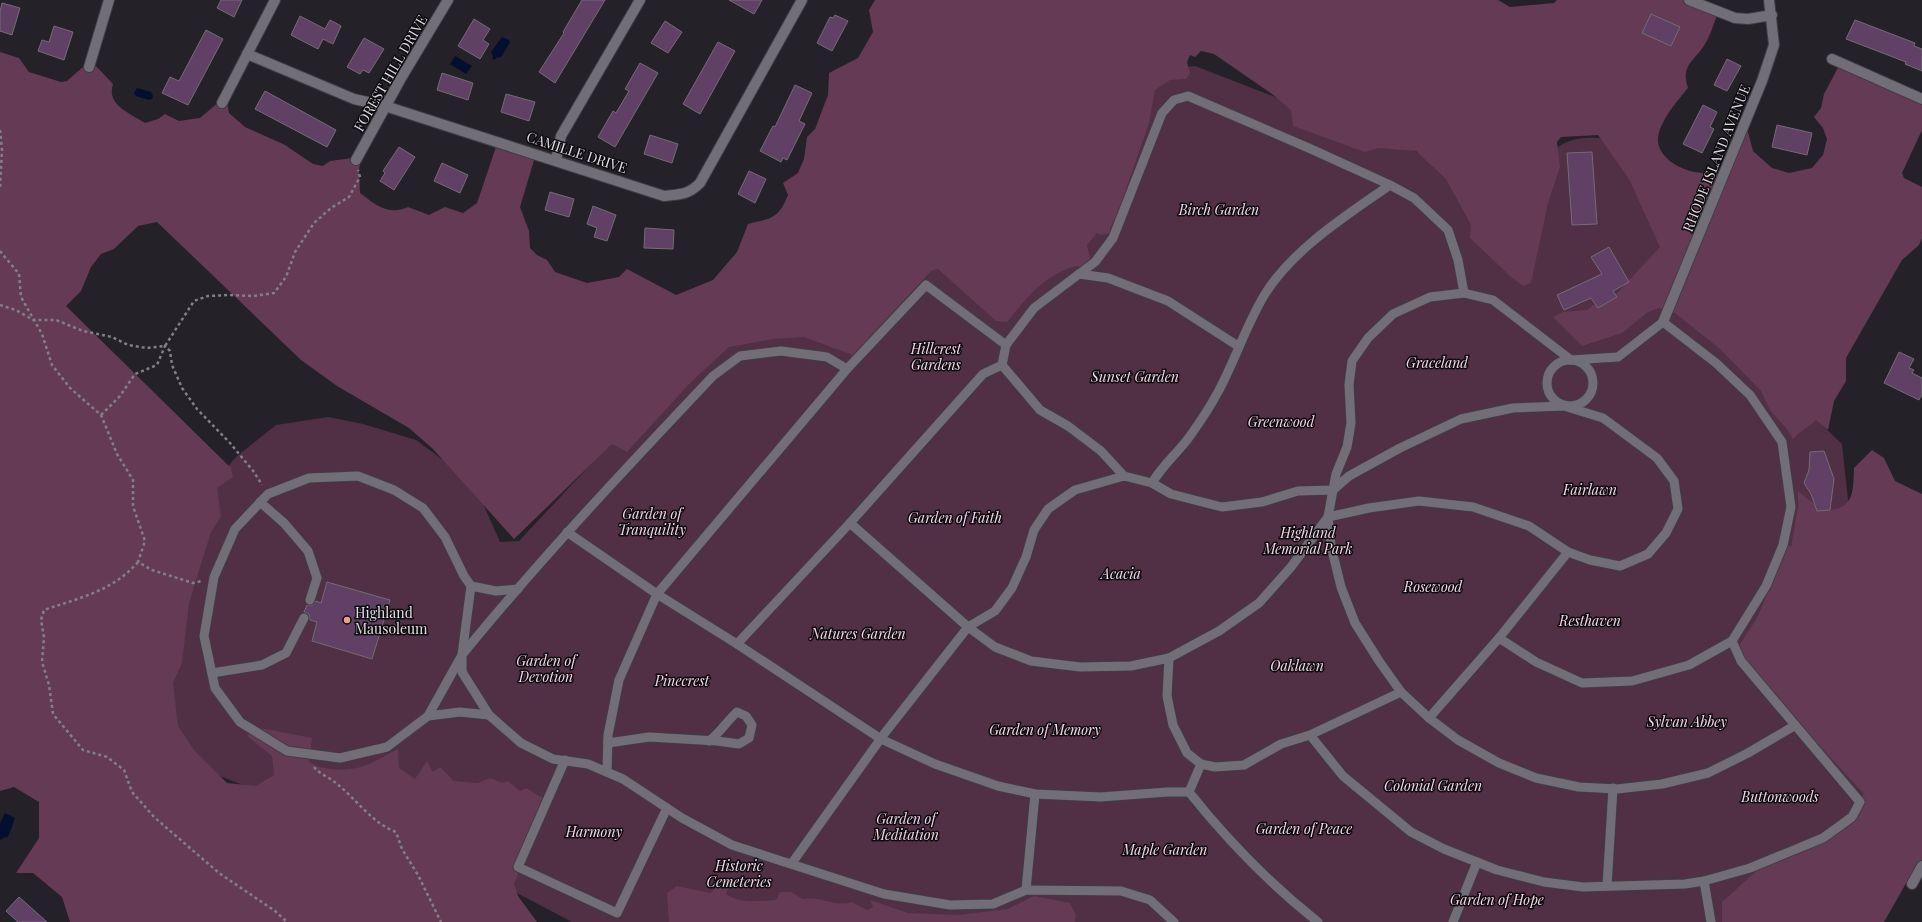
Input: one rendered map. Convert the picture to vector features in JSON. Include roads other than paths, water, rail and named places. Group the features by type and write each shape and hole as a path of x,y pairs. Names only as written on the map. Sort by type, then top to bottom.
{"street":[{"path":"89,67 109,0"},
{"path":"222,103 275,0"},
{"name":"FOREST HILL DRIVE","path":"356,160 385,106 448,0"},
{"path":"556,160 561,136 640,0"},
{"name":"CAMILLE DRIVE","path":"247,54 354,99 385,106 664,196 683,194 692,191 700,182 725,141 802,0"},
{"path":"1689,0 1735,18 1748,19 1772,15"},
{"name":"RHODE ISLAND AVENUE","path":"1663,322 1762,81 1774,46 1772,15 1769,0"},
{"path":"1832,59 1922,99"},
{"path":"1912,884 1922,866"}],"lane":[{"path":"1002,365 1006,345 1034,308 1094,262 1113,238 1162,113 1174,100 1188,96 1311,149 1390,185 1414,198 1448,230 1458,260 1464,293"},
{"path":"1152,483 1161,468 1194,430 1218,392 1238,346 1266,293 1292,260 1345,216 1390,185"},
{"path":"1079,274 1108,278 1168,301 1238,346"},
{"path":"606,772 608,743 618,680 658,594 847,369 926,285 1006,345"},
{"path":"792,863 881,739 968,627 995,611 1012,588 1026,557 1034,530 1048,509 1075,490 1124,476 1152,483 1171,494 1222,507 1262,502 1298,491 1333,490 1349,476 1400,448 1461,419 1513,408 1572,406 1586,400 1593,386 1590,372 1585,366 1571,360 1493,300 1464,293 1430,297 1393,314 1368,338 1352,361 1349,385 1351,423 1347,447 1336,474 1333,490 1328,517 1331,546 1340,580 1355,623 1401,692 1429,718 1458,740 1478,751 1536,778 1579,787 1613,788 1662,784 1708,773 1748,753 1794,726"},
{"path":"850,523 968,627 995,646 1031,661 1080,667 1124,667 1169,658 1219,631 1259,603 1291,567 1328,517 1369,508 1419,502 1473,507 1528,526 1568,552 1590,560 1620,566 1648,554 1666,532 1678,509 1674,481 1657,458 1602,418 1564,406 1552,397 1548,391 1548,376 1557,364 1571,360 1618,358 1663,322 1716,363 1750,395 1782,442 1791,507 1784,545 1766,586 1732,641 1689,665 1632,681 1582,683 1536,662 1499,638"},
{"path":"847,369 826,357 781,351 740,356 713,376 567,532 462,655 428,716 387,747 340,758 287,751 240,722 215,688 204,636 214,577 235,529 268,494 309,478 358,476 394,490 422,508 445,537 464,576 471,586 462,655 462,672 489,715 520,743 553,758 588,764 623,779 667,808 732,845 792,863 884,894 950,905 993,904 1026,890 1121,890 1150,900 1174,922"},
{"path":"1002,365 1040,410 1068,426 1101,451 1124,476"},
{"path":"737,644 850,523 983,374 1002,365"},
{"path":"260,502 284,523 308,551 317,578 310,600"},
{"path":"567,532 658,594 881,739 935,764 998,786 1035,794 1101,797 1167,792 1189,792 1236,848 1284,895 1318,922"},
{"path":"1429,718 1499,638 1568,552"},
{"path":"471,586 496,591 518,589"},
{"path":"212,674 262,664 286,653 304,618"},
{"path":"1310,735 1343,776 1406,828 1444,849 1497,870 1544,882 1583,887 1685,884 1704,881 1750,868 1823,838 1852,817 1860,802 1794,726 1741,661 1732,641"},
{"path":"1169,658 1168,696 1173,725 1187,753 1201,764 1215,767 1244,765 1281,744 1310,735 1401,692"},
{"path":"428,716 460,712 489,715"},
{"path":"608,743 649,737 739,744 749,738 752,725 746,716 737,712 727,721 719,734 709,741"},
{"path":"565,760 518,868 617,913 667,808"},
{"path":"1189,792 1201,764"},
{"path":"1607,886 1613,788"},
{"path":"1026,890 1035,794"},
{"path":"1453,922 1477,862"},
{"path":"1704,881 1711,922"}],"water":[{"path":"502,37 509,40 510,43 501,57 494,60 491,52"},
{"path":"455,56 472,66 466,74 450,64"},
{"path":"137,88 151,92 153,96 152,99 149,100 136,96 134,93"},
{"path":"5,813 15,818 8,837 3,838 2,840 0,839 0,823"}],"place":[{"name":"Highland Mausoleum","path":"347,620"}],"park label":[{"name":"Birch Garden","path":"1219,209"},
{"name":"Hillcrest Gardens","path":"936,356"},
{"name":"Graceland","path":"1437,362"},
{"name":"Sunset Garden","path":"1135,376"},
{"name":"Greenwood","path":"1281,421"},
{"name":"Fairlawn","path":"1590,489"},
{"name":"Garden of Faith","path":"955,517"},
{"name":"Garden of Tranquility","path":"652,522"},
{"name":"Highland Memorial Park","path":"1308,540"},
{"name":"Acacia","path":"1121,573"},
{"name":"Rosewood","path":"1433,586"},
{"name":"Resthaven","path":"1590,620"},
{"name":"Natures Garden","path":"858,633"},
{"name":"Oaklawn","path":"1297,665"},
{"name":"Garden of Devotion","path":"546,668"},
{"name":"Pinecrest","path":"682,680"},
{"name":"Sylvan Abbey","path":"1687,721"},
{"name":"Garden of Memory","path":"1045,729"},
{"name":"Colonial Garden","path":"1433,785"},
{"name":"Buttonwoods","path":"1780,796"},
{"name":"Garden of Meditation","path":"906,826"},
{"name":"Garden of Peace","path":"1304,828"},
{"name":"Harmony","path":"594,831"},
{"name":"Maple Garden","path":"1165,849"},
{"name":"Historic Cemeteries","path":"739,874"},
{"name":"Garden of Hope","path":"1497,899"}]}
